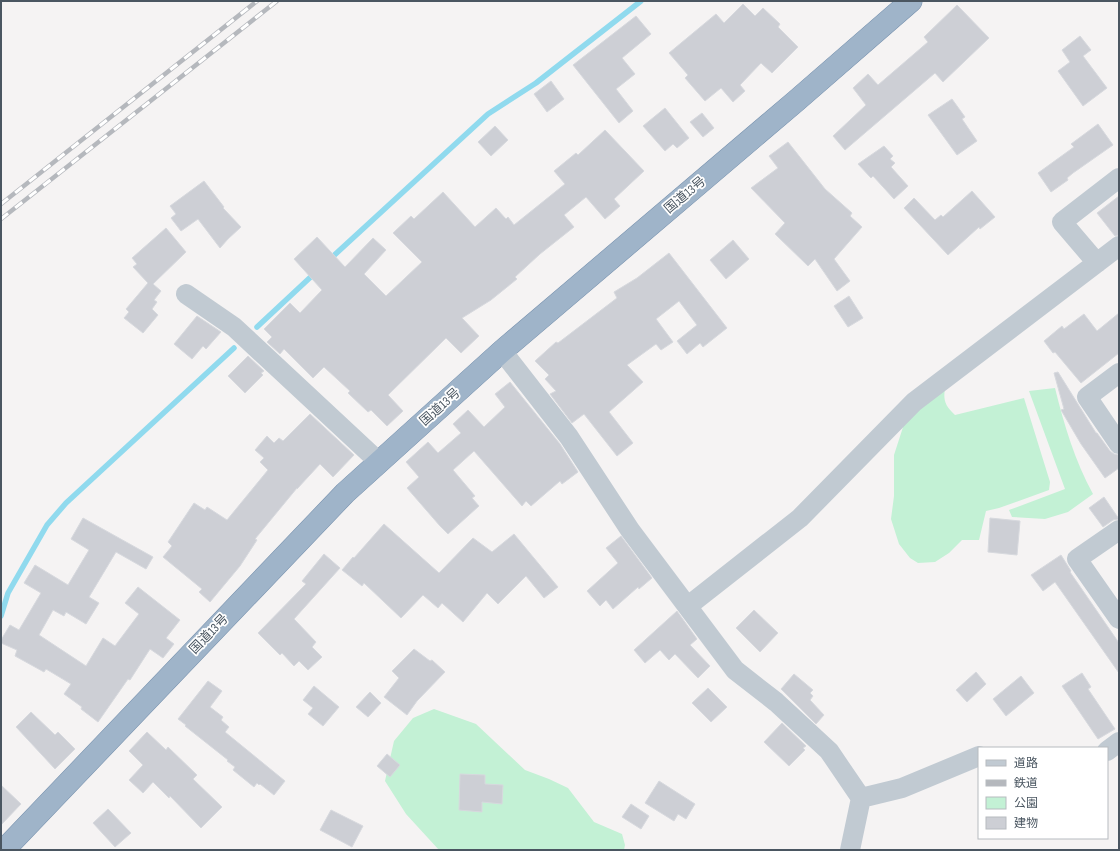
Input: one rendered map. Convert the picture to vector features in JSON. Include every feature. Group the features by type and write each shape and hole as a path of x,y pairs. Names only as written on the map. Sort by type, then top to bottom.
{"highway":[{"name":"国道13号","path":"4,850 345,493 502,351 772,122 911,1"}],"street":[{"path":"1097,263 1062,222 1119,178"},
{"path":"688,606 800,518 914,402 1119,246"},
{"path":"186,294 234,327 379,462"},
{"path":"502,351 569,437 630,530 735,670 776,702 829,751 861,798 850,850"},
{"path":"1119,373 1087,397 1119,444"},
{"path":"1117,535 1077,559 1119,619"},
{"path":"1108,750 1119,742"},
{"path":"861,798 902,788 978,756"}],"green space":[{"path":"946,383 944,397 946,404 955,415 1024,398 1050,482 1049,490 999,508 986,511 979,540 962,540 949,553 935,562 918,563 910,558 899,544 891,519 894,496 894,455 905,421"},
{"path":"1055,388 1062,416 1071,442 1081,469 1093,494 1068,512 1045,519 1012,517 1009,510 1065,489 1029,391"},
{"path":"434,709 476,724 525,770 568,788 594,822 622,834 625,845 624,850 439,850 406,814 385,781 394,741 413,718"}],"building":[{"path":"743,4 755,16 763,8 780,24 778,27 798,47 772,73 761,63 740,85 745,91 733,102 721,88 705,101 685,78 688,75 669,53 716,14 724,23"},
{"path":"957,5 989,38 943,82 935,73 845,150 833,136 866,105 853,88 868,74 878,85 928,42 924,37"},
{"path":"636,16 651,34 622,58 635,74 616,89 633,111 619,123 573,65"},
{"path":"1080,36 1091,50 1083,56 1107,88 1083,106 1058,71 1070,62 1062,50"},
{"path":"551,81 564,99 547,112 534,94"},
{"path":"952,99 965,117 962,119 977,141 957,155 928,115"},
{"path":"665,108 689,138 677,148 673,144 665,151 643,126"},
{"path":"702,113 714,128 703,137 690,122"},
{"path":"1098,124 1113,145 1073,173 1067,178 1068,180 1051,192 1038,173 1074,147 1071,144"},
{"path":"495,126 508,140 491,156 478,142"},
{"path":"605,130 644,171 614,199 620,206 605,219 586,197 564,215 574,227 540,254 515,277 517,279 491,300 462,318 479,336 461,353 446,338 388,395 403,411 387,426 371,410 368,412 348,393 350,391 324,367 313,378 284,349 280,354 267,342 272,337 264,329 290,303 300,313 322,290 294,259 317,237 345,267 373,238 386,250 364,274 386,296 422,262 393,233 411,216 414,219 443,192 475,227 496,208 506,219 508,217 514,225 565,184 554,171 576,153 578,155"},
{"path":"788,142 825,189 852,213 850,216 862,227 834,259 850,281 837,291 815,259 808,266 775,234 785,223 751,188 778,168 769,156"},
{"path":"884,146 893,156 890,159 895,163 891,167 908,186 894,199 873,176 871,178 858,164"},
{"path":"204,181 224,207 223,208 241,227 220,248 198,219 181,231 171,218 176,214 170,206"},
{"path":"972,191 995,217 980,229 979,227 948,255 904,208 914,198 935,220 941,215 943,217"},
{"path":"1119,196 1119,235 1115,236 1097,213"},
{"path":"166,228 186,252 153,284 161,291 154,300 157,302 152,309 158,315 143,333 124,318 129,312 126,309 148,283 133,267 137,264 132,258"},
{"path":"733,240 749,259 726,279 710,260"},
{"path":"669,253 727,328 703,347 700,343 687,354 677,341 697,325 679,301 656,319 673,342 661,350 656,344 627,365 643,382 609,412 633,443 617,456 584,414 572,423 550,394 556,391 545,379 549,375 535,361 556,342 558,343 617,298 614,292 637,278"},
{"path":"849,296 863,318 848,327 834,306"},
{"path":"1119,313 1119,353 1081,383 1044,341 1062,326 1064,329 1084,314 1097,331"},
{"path":"197,316 221,332 206,349 203,346 192,359 174,344"},
{"path":"248,356 264,371 261,373 263,375 245,393 228,376"},
{"path":"1058,372 1096,433 1110,451 1119,455 1119,468 1105,478 1081,444 1061,410 1064,409 1054,373"},
{"path":"510,382 560,444 578,472 562,484 560,481 531,506 526,501 522,506 474,451 453,470 475,496 472,498 479,506 448,534 407,488 419,477 406,462 428,442 438,453 461,433 453,424 468,410 484,427 505,407 495,394"},
{"path":"310,414 354,455 333,477 320,464 297,488 255,539 257,540 240,566 210,602 199,592 202,589 163,557 172,546 168,542 194,503 205,510 207,507 227,520 268,470 260,462 264,458 255,450 267,436 274,443 279,438 283,441"},
{"path":"1104,497 1119,519 1113,520 1103,527 1089,508"},
{"path":"83,518 153,557 146,569 116,552 89,597 99,603 86,624 66,612 64,616 53,610 39,635 86,666 103,638 115,646 139,614 125,603 138,587 180,620 166,638 174,644 163,658 150,649 130,680 128,679 98,722 81,709 82,707 64,694 71,684 46,669 44,672 15,656 17,650 1,643 1,640 10,625 19,630 41,593 24,583 35,565 68,585 89,550 71,539"},
{"path":"990,518 1020,521 1017,555 988,552"},
{"path":"384,524 439,573 473,538 492,552 514,534 558,587 544,598 526,576 498,604 487,593 463,622 442,603 438,608 423,595 401,618 364,583 362,586 342,570"},
{"path":"621,536 652,578 639,589 638,587 613,609 606,600 600,606 587,591 618,563 606,548"},
{"path":"324,554 340,568 294,619 316,642 312,647 322,657 308,670 299,661 294,666 282,653 280,655 258,633 306,584 302,581"},
{"path":"1061,555 1071,571 1070,572 1119,643 1119,673 1055,582 1043,591 1031,575"},
{"path":"754,610 778,633 760,652 736,628"},
{"path":"677,611 697,639 690,645 710,666 698,678 675,654 669,660 660,650 645,663 634,650"},
{"path":"414,649 430,661 432,660 445,672 417,701 407,715 384,697 399,678 392,671"},
{"path":"976,672 986,684 967,702 956,690"},
{"path":"1082,673 1091,687 1088,689 1115,729 1098,739 1062,686"},
{"path":"794,674 813,690 810,693 813,696 810,700 824,715 816,724 781,689"},
{"path":"1021,676 1034,693 1006,716 993,699"},
{"path":"208,681 222,691 210,707 223,717 221,720 229,727 225,732 285,781 274,795 260,784 259,785 257,783 254,787 233,770 235,767 227,761 228,760 178,719"},
{"path":"314,686 339,707 323,726 308,714 313,708 303,700"},
{"path":"708,688 727,707 711,722 692,703"},
{"path":"370,692 381,703 368,717 356,707"},
{"path":"31,712 55,735 58,732 75,749 55,769 16,727"},
{"path":"782,723 806,746 803,748 805,750 789,766 764,742"},
{"path":"147,732 166,750 168,747 197,775 193,779 222,807 201,828 170,796 169,798 153,782 143,793 129,780 143,765 129,751"},
{"path":"387,754 400,765 390,777 377,766"},
{"path":"460,774 485,775 485,784 503,785 502,804 482,802 482,812 459,810"},
{"path":"659,781 695,804 686,819 678,814 674,821 645,803"},
{"path":"1,785 21,804 1,825"},
{"path":"631,804 649,816 641,829 622,817"},
{"path":"108,809 131,833 115,847 93,823"},
{"path":"331,810 363,826 352,847 320,830"}],"waterway":[{"path":"329,260 488,114 536,83 641,1"},
{"path":"257,327 316,272"},
{"path":"1,616 8,593 47,525 66,503 234,348"}],"railway":[{"path":"1,204 257,1"},
{"path":"1,219 277,1"}]}
